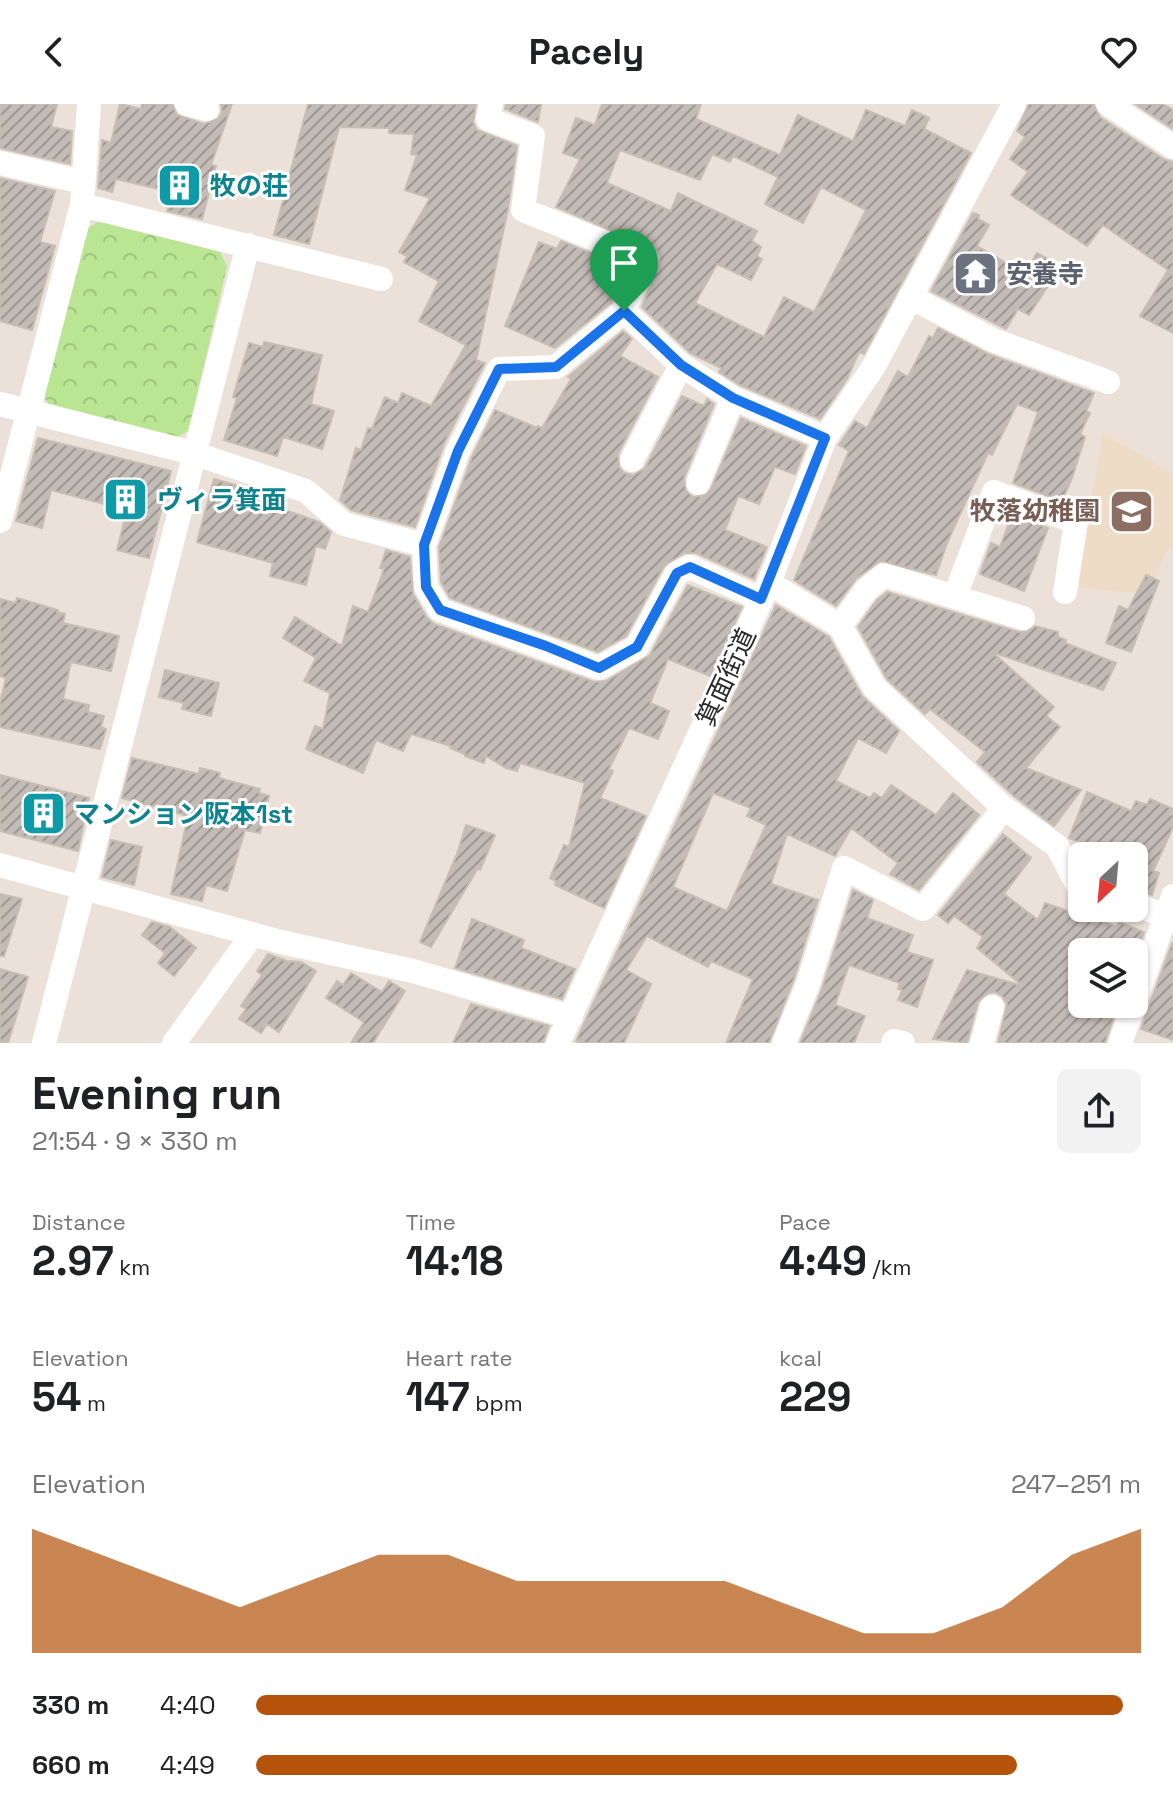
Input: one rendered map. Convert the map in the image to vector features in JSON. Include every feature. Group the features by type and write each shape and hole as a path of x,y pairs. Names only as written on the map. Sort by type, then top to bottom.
{"street":[{"path":"0,521 82,194 89,104"},
{"path":"491,104 488,119 533,136 523,210 645,259 624,311 556,367 499,369 458,451 424,545 426,587 440,610 546,646 599,668 637,647 677,573 690,567 765,591 840,626 875,688 1004,808 1057,846 1068,867"},
{"path":"1108,104 1173,147"},
{"name":"箕面街道","path":"559,1043 765,591 825,438 874,366 1007,105"},
{"path":"0,163 82,194 248,245 381,279"},
{"path":"44,1043 248,245"},
{"path":"910,297 993,340 1108,382"},
{"path":"624,311 681,365 733,398 825,438"},
{"path":"632,460 681,365"},
{"path":"698,483 733,398"},
{"path":"0,404 193,453 306,491 344,524 424,545"},
{"path":"955,596 994,492 1076,522 1065,592"},
{"path":"840,626 866,590 884,575 1023,618"},
{"path":"784,1043 808,984 844,868 923,909 1004,808"},
{"path":"0,865 253,934 413,971 571,1017"},
{"path":"1148,907 1171,911 1148,969"},
{"path":"174,1043 253,934"},
{"path":"982,1043 992,1007"},
{"path":"1120,1043 1129,1018"},
{"path":"893,1043 903,1043"}],"shaded area":[{"name":"牧落幼稚園","path":"1103,433 1173,474 1173,549 1168,548 1151,589 1142,594 1082,588 1076,580"}],"green space":[{"path":"102,220 220,252 227,266 189,430 174,439 51,408 44,397 88,228"}],"building":[{"path":"0,104 57,104 51,127 72,131 70,164 0,148"},
{"path":"120,104 141,109 142,104 172,104 177,115 204,124 218,119 222,112 221,104 232,104 211,165 216,166 202,219 167,211 172,192 116,179 112,192 98,188 102,140 111,143"},
{"path":"308,104 476,104 473,122 477,130 517,146 508,209 476,360 485,363 444,444 415,527 351,510 340,500 356,448 361,450 368,428 372,429 385,397 398,403 402,393 431,406 466,345 419,321 439,281 404,262 407,256 399,252 430,198 405,190 417,155 411,154 414,134 389,133 389,128 339,127 309,244 274,235"},
{"path":"506,104 541,104 538,122 505,109"},
{"path":"602,104 701,104 696,119 780,155 798,115 853,141 866,110 905,126 912,110 929,118 924,129 971,153 864,354 859,352 847,379 820,419 740,385 719,372 721,368 690,353 642,307 659,264 660,256 656,249 556,207 580,159 563,153 576,118 595,125","holes":["620,150 700,180 712,154 730,162 733,156 778,177 765,204 803,223 821,187 866,210 814,312 784,297 764,337 695,303 717,264 751,280 762,259 757,256 761,247 752,241 757,231 678,193 671,211 607,183"]},
{"path":"1029,104 1093,104 1100,117 1165,160 1173,162 1173,333 1140,316 1168,270 1103,225 1087,246 1011,195 1028,172 1010,159 1025,137 1017,131"},
{"path":"1135,104 1163,104 1173,110 1173,129"},
{"path":"0,178 55,191 40,242 55,246 32,330 0,321"},
{"name":"安養寺","path":"973,213 989,225 977,246 1025,274 1037,253 1061,266 1029,315 1018,309 1006,329 931,291"},
{"path":"561,241 625,267 612,302 555,348 505,326 539,242 557,249"},
{"path":"938,328 988,354 1094,393 1086,411 1090,413 1080,434 1085,437 1072,478 1062,501 1013,483 1038,412 1017,404 992,455 988,453 947,543 936,575 880,561 856,579 836,606 794,580 849,451 839,445 855,421 867,428 898,371 908,377 929,336 933,338"},
{"path":"623,331 632,339 620,356 658,377 618,454 619,467 624,473 633,475 645,468 682,396 704,406 707,399 714,404 684,478 686,491 693,497 706,495 711,489 741,418 806,446 795,474 775,467 759,504 738,496 725,530 767,547 754,579 696,553 684,553 664,566 626,636 598,652 450,598 441,582 439,547 472,457 495,410 542,428 571,379 568,377"},
{"path":"264,342 322,355 311,404 334,411 322,449 283,437 277,456 224,440 249,343 263,347"},
{"name":"ヴィラ箕面","path":"38,438 171,471 149,558 117,550 127,510 51,490 42,528 16,521"},
{"path":"214,479 274,496 271,505 319,522 331,532 325,549 316,546 306,585 270,576 273,563 197,542"},
{"path":"1012,515 1048,528 1024,591 980,574 991,543 1000,547"},
{"path":"386,550 410,557 413,594 434,624 594,682 606,681 650,655 688,585 742,607 710,676 668,659 650,703 669,711 658,739 629,728 609,769 613,771 600,798 646,816 604,908 555,885 556,881 550,878 564,845 569,847 585,783 520,763 517,771 506,768 486,756 484,763 465,756 451,746 411,734 403,751 376,740 363,773 306,749 315,726 323,729 330,693 304,681 316,658 283,638 295,617 342,646 353,606 368,612 384,569 380,568"},
{"path":"1146,575 1159,581 1131,652 1106,643 1119,606 1128,610"},
{"path":"887,592 1019,632 1027,632 1035,626 1058,632 1058,637 1066,640 1065,643 1116,663 1103,690 992,652 1054,707 1046,716 1060,727 1026,768 1081,790 1054,826 1014,796 977,762 985,752 930,709 925,714 887,679 858,627 877,600"},
{"path":"17,598 58,610 65,614 63,623 119,636 111,671 71,662 63,699 89,705 88,712 104,716 101,727 106,729 100,749 0,727 0,703 6,678 0,676 0,599 16,603"},
{"path":"776,605 829,637 862,696 899,731 886,753 858,738 836,781 870,798 874,793 882,798 891,785 936,815 953,793 979,815 919,890 890,874 898,863 851,828 835,856 787,834 771,884 818,900 794,979 769,1043 726,1043 753,979 711,961 708,967 647,936 626,970 651,984 624,1043 576,1041","holes":["713,793 751,808 747,816 766,825 727,911 673,887"]},
{"path":"165,670 219,683 211,716 182,709 184,703 159,697"},
{"path":"132,758 199,774 200,768 220,773 219,778 260,789 259,793 269,796 260,833 245,830 227,891 206,885 202,901 171,894 188,816 122,798"},
{"name":"マンション阪本1st","path":"0,775 89,798 78,851 0,831"},
{"path":"1087,792 1131,811 1136,801 1147,805 1150,799 1173,809 1173,827 1153,871 1159,873 1152,895 1148,894 1148,842 1078,842 1069,838"},
{"path":"466,825 495,835 480,870 478,868 431,947 420,942"},
{"path":"1003,834 1031,858 1004,894 1038,920 1045,903 1068,911 1068,922 1104,922 1117,927 1119,922 1144,932 1142,938 1068,938 1068,1018 1113,1018 1105,1043 998,1043 1007,1004 995,992 988,993 978,1002 967,1043 933,1039 967,970 1023,986 977,948 983,937 954,916 948,923 938,915"},
{"path":"111,840 142,847 134,885 102,877"},
{"path":"853,890 873,900 867,918 913,935 907,952 933,960 917,1007 898,1000 902,990 898,989 900,983 849,965 835,1005 865,1016 854,1043 800,1043 822,989"},
{"path":"0,894 22,899 4,956 0,956"},
{"path":"472,919 524,940 521,948 575,969 562,999 455,968"},
{"path":"152,922 170,927 196,948 174,976 158,963 165,953 142,935"},
{"path":"1172,943 1173,1040 1141,1029 1145,1018 1148,1018 1148,1010"},
{"path":"268,954 301,962 316,971 279,1032 267,1024 261,1033 239,1019 246,1009 241,1006 262,975 257,971"},
{"path":"0,969 28,977 8,1043 0,1043"},
{"path":"351,973 382,992 389,981 405,991 373,1043 351,1043 364,1022 326,998 337,981 343,985"},
{"path":"471,1004 549,1026 543,1043 453,1043"}],"place":[{"name":"牧の荘","path":"179,186"},
{"name":"安養寺","path":"975,274"},
{"name":"ヴィラ箕面","path":"126,500"},
{"name":"牧落幼稚園","path":"1131,511"},
{"name":"マンション阪本1st","path":"43,814"}],"route":[{"path":"624,311 681,365 733,398 825,438 761,599 690,567 677,573 637,647 599,668 546,646 440,610 426,587 424,545 458,451 499,369 556,367 624,311"}]}
